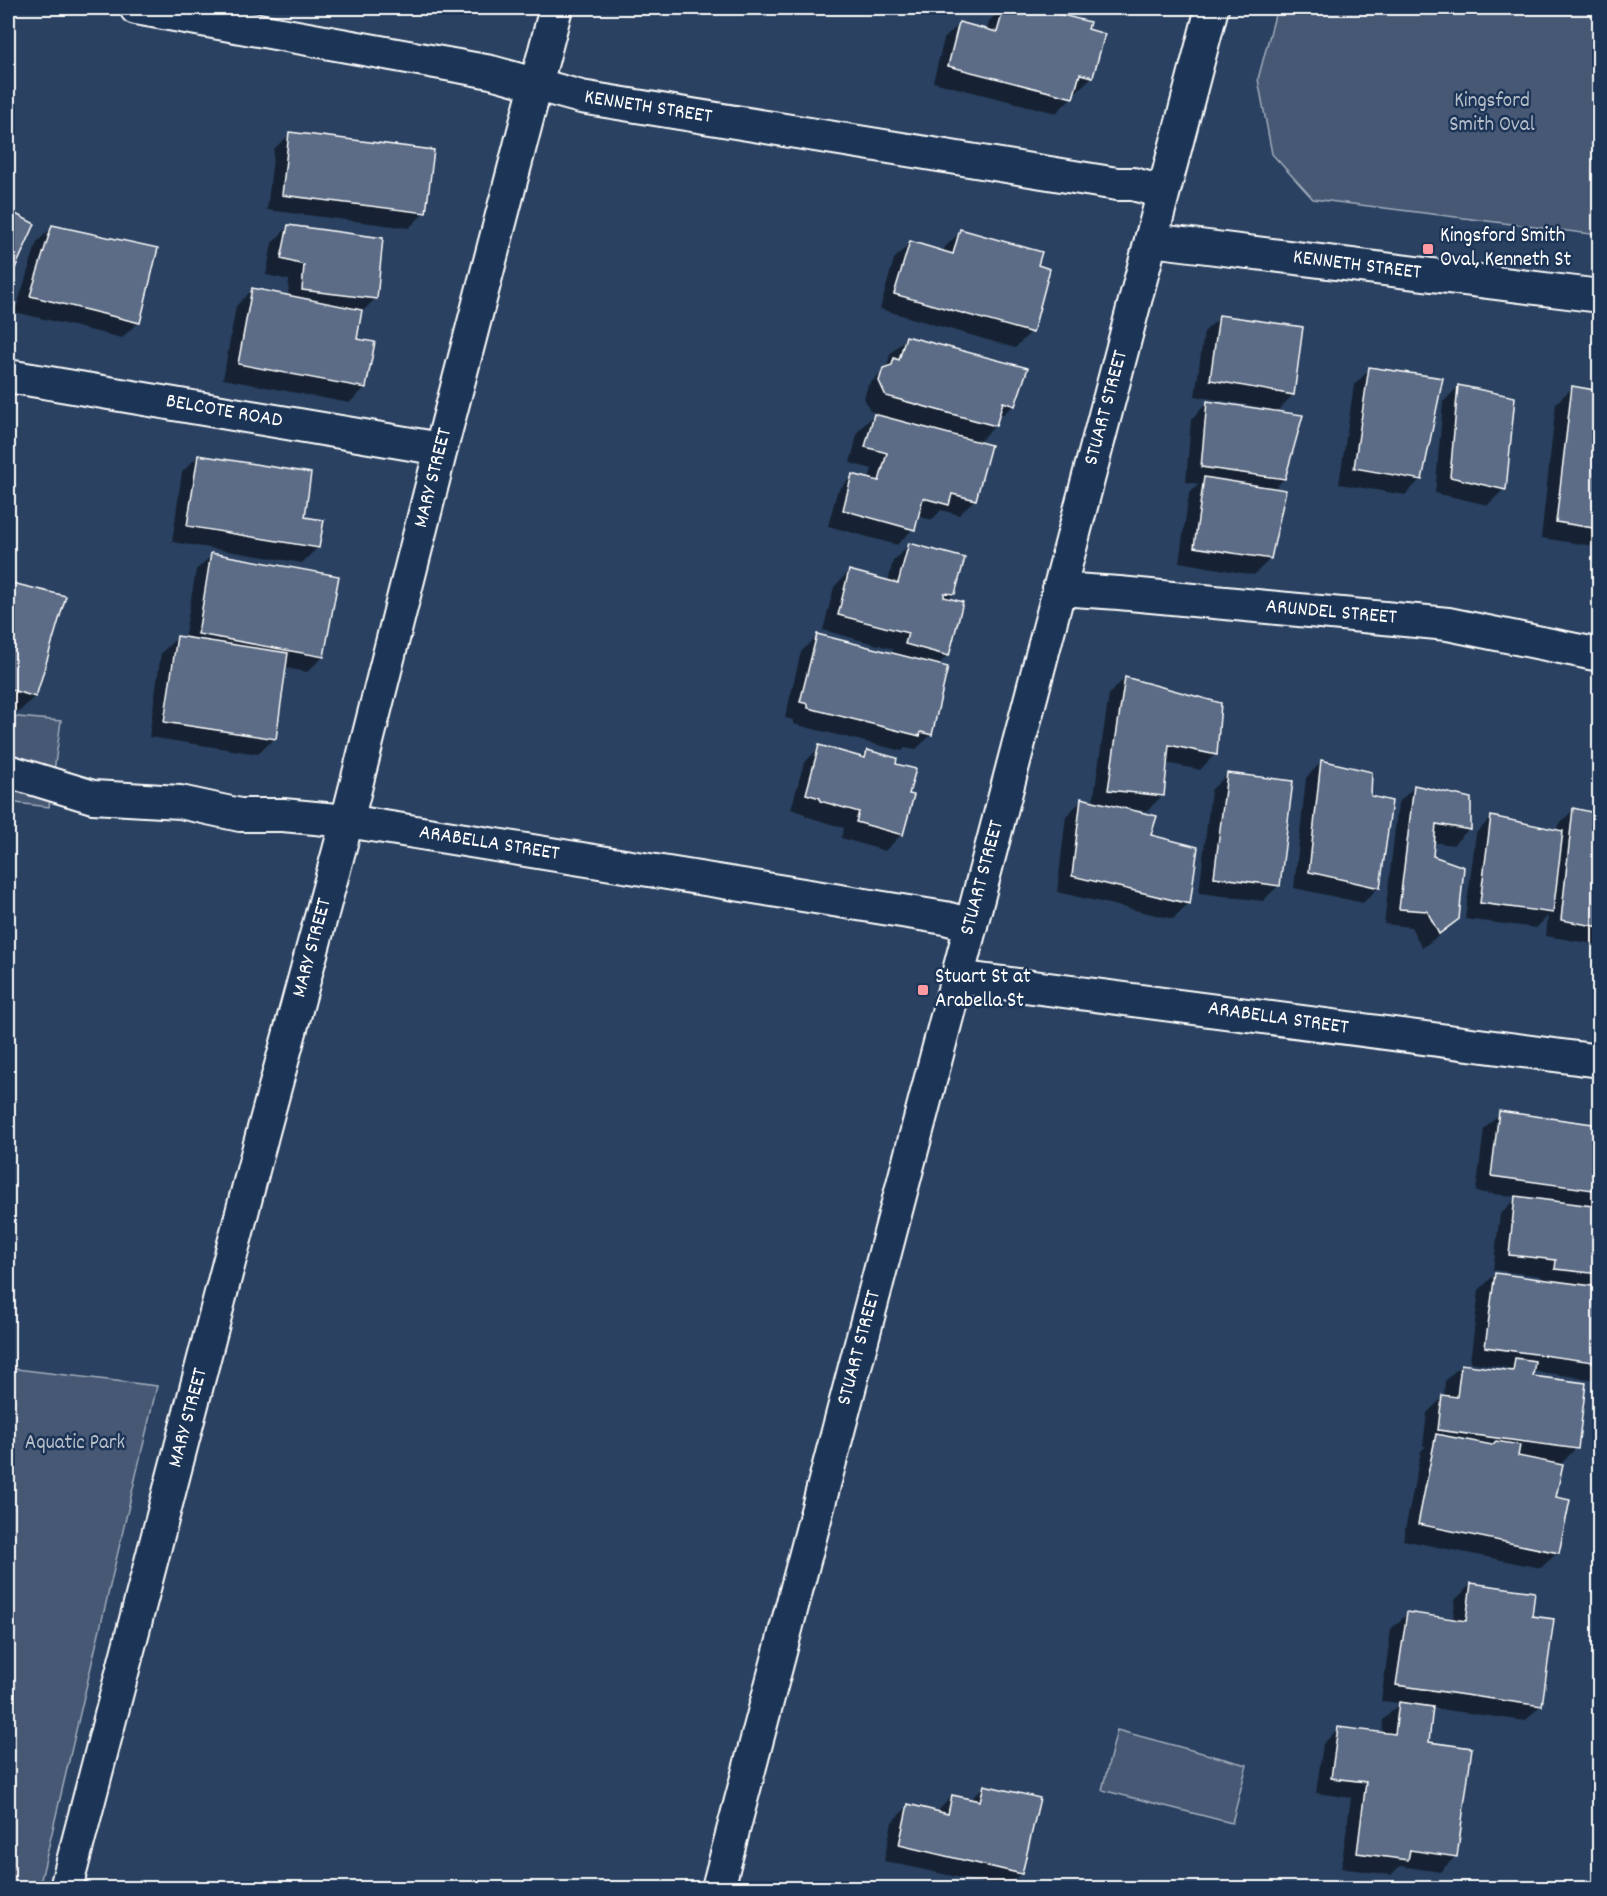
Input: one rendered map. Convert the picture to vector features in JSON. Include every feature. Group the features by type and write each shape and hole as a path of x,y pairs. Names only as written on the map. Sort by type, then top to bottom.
{"street":[{"name":"KENNETH STREET","path":"136,8 491,72 581,97 1118,184 1133,184 1163,192"},
{"name":"MARY STREET","path":"66,1888 263,1132 347,821 556,8"},
{"name":"STUART STREET","path":"718,1888 1212,8"},
{"name":"KENNETH STREET","path":"1151,240 1599,296"},
{"name":"BELCOTE ROAD","path":"8,376 441,449"},
{"name":"ARUNDEL STREET","path":"1059,589 1448,624 1599,655"},
{"name":"ARABELLA STREET","path":"8,771 93,797 180,802 240,815 283,815 347,821 945,918 971,925"},
{"name":"ARABELLA STREET","path":"957,977 1599,1061"}],"green space":[{"name":"Kingsford Smith Oval","path":"1277,8 1599,8 1599,235 1313,199 1272,154 1258,79"},
{"path":"8,716 61,721 49,807 8,802"},
{"name":"Aquatic Park","path":"8,1368 157,1386 39,1888 8,1888"},
{"path":"1117,1730 1247,1765 1232,1823 1102,1790"}],"building":[{"path":"1004,8 1035,8 1090,22 1088,29 1105,34 1093,77 1080,74 1073,98 948,66 959,22 997,32"},
{"path":"289,132 434,150 426,213 282,195"},
{"path":"8,210 35,224 8,284"},
{"path":"52,225 158,248 140,323 30,296"},
{"path":"288,225 383,238 377,299 302,290 304,265 281,259"},
{"path":"960,229 1042,252 1038,265 1050,269 1033,333 894,294 910,241 953,254"},
{"path":"252,288 362,310 357,339 375,342 366,388 238,364"},
{"path":"1219,315 1303,327 1294,395 1210,380"},
{"path":"906,336 1028,368 1015,406 1003,402 996,426 886,396 879,381 883,368 892,365 894,358 899,360"},
{"path":"1369,367 1443,378 1422,480 1354,468"},
{"path":"1458,385 1515,397 1506,490 1450,477"},
{"path":"1572,386 1600,391 1600,529 1556,522"},
{"path":"1207,401 1303,415 1285,479 1201,467"},
{"path":"874,414 991,445 976,500 952,494 949,505 923,498 915,530 843,510 852,474 879,481 887,453 865,447"},
{"path":"198,455 311,473 305,517 324,520 319,548 187,526"},
{"path":"1204,477 1286,490 1271,559 1194,547"},
{"path":"909,543 965,558 955,594 944,593 944,597 963,602 949,656 905,644 908,633 838,615 849,570 898,583"},
{"path":"211,553 339,576 324,657 198,634"},
{"path":"8,582 66,596 36,697 8,689"},
{"path":"817,634 948,667 932,735 921,732 920,736 808,708 808,704 800,702"},
{"path":"177,636 288,653 276,739 164,722"},
{"path":"1125,677 1221,703 1217,755 1169,745 1164,796 1108,790"},
{"path":"819,745 865,758 867,750 897,758 896,764 916,769 909,794 914,795 903,835 856,822 859,812 820,801 820,798 806,794"},
{"path":"1321,760 1372,772 1371,796 1392,801 1380,888 1309,872"},
{"path":"1227,773 1293,781 1280,886 1214,877"},
{"path":"1414,785 1471,798 1471,830 1436,824 1433,856 1464,867 1459,919 1439,934 1427,911 1399,909"},
{"path":"1081,798 1157,816 1151,835 1198,847 1190,904 1072,876"},
{"path":"1573,808 1600,814 1600,927 1561,920"},
{"path":"1491,816 1563,831 1553,913 1480,903"},
{"path":"1499,1111 1600,1125 1600,1191 1491,1176"},
{"path":"1515,1196 1600,1207 1600,1274 1555,1269 1556,1260 1509,1255"},
{"path":"1495,1273 1600,1287 1600,1363 1485,1347"},
{"path":"1515,1358 1535,1361 1533,1376 1586,1383 1578,1449 1438,1430 1442,1395 1457,1397 1461,1364 1513,1371"},
{"path":"1436,1434 1492,1445 1496,1441 1520,1445 1518,1456 1563,1465 1556,1497 1570,1500 1559,1553 1418,1524"},
{"path":"1471,1583 1535,1592 1532,1616 1554,1619 1542,1706 1396,1685 1407,1612 1466,1621"},
{"path":"1399,1702 1433,1707 1429,1742 1472,1748 1457,1857 1410,1850 1408,1860 1357,1853 1366,1782 1331,1778 1338,1727 1395,1734"},
{"path":"984,1785 1040,1798 1022,1874 899,1845 908,1804 948,1814 952,1795 980,1801"},
{"path":"1435,1884 1481,1888 1434,1888"}],"place":[{"name":"Kingsford Smith Oval, Kenneth St","path":"1428,249"},
{"name":"Stuart St at Arabella St","path":"923,990"}]}
